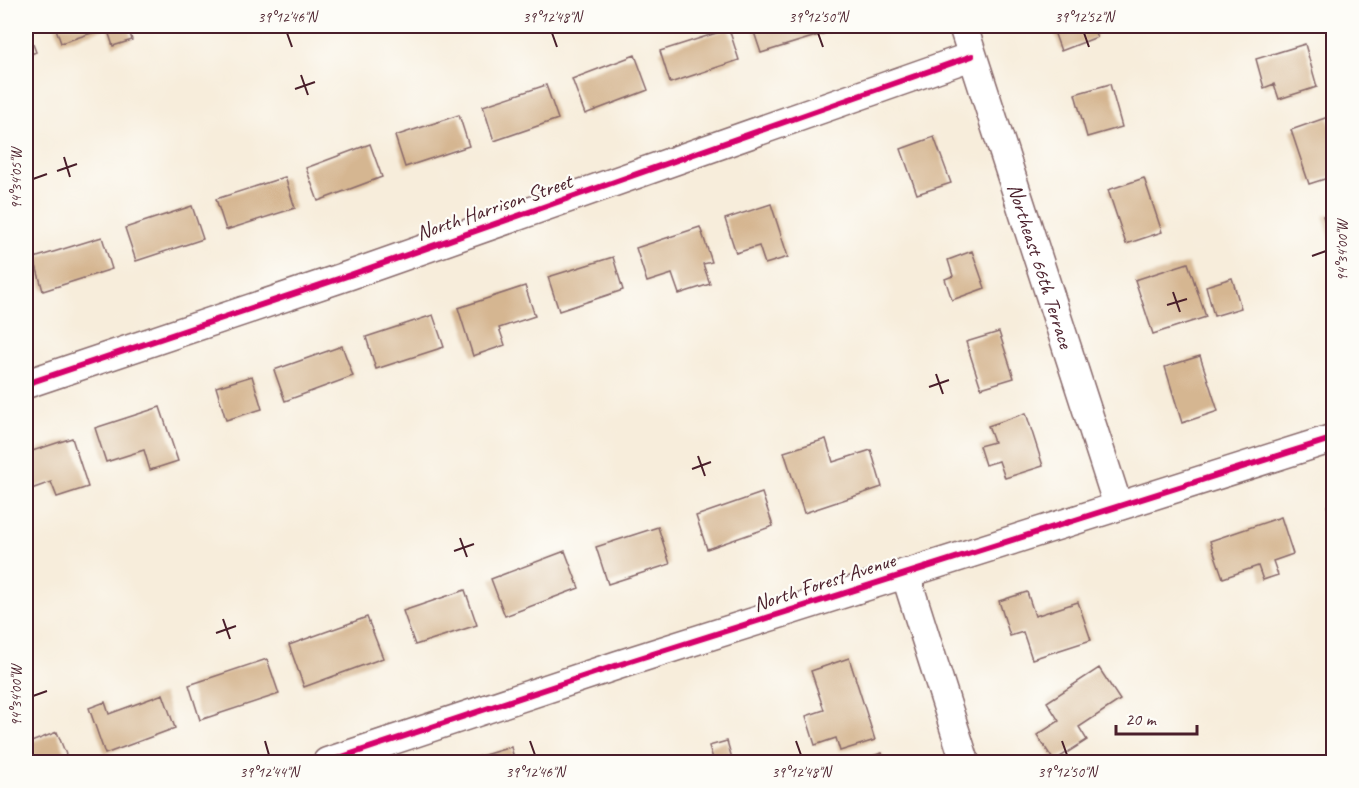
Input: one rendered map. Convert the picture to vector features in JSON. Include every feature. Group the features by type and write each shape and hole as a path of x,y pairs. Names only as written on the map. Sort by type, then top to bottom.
{"street":[{"name":"Northeast 66th Terrace","path":"963,26 1118,506"},
{"name":"North Harrison Street","path":"26,384 350,275 972,56"},
{"name":"North Forest Avenue","path":"327,762 378,754 618,665 1334,438"},
{"path":"905,573 965,762"}],"building":[{"path":"26,26 36,52 26,56"},
{"path":"55,26 128,26 132,40 113,46 107,28 61,43"},
{"path":"752,26 827,26 829,32 761,53"},
{"path":"1052,26 1092,26 1097,37 1061,51"},
{"path":"729,29 739,60 670,83 660,51"},
{"path":"1305,44 1317,87 1279,99 1274,84 1264,88 1256,59"},
{"path":"635,55 648,90 585,114 572,79"},
{"path":"1110,84 1122,127 1087,137 1075,94"},
{"path":"546,85 558,119 494,141 483,106"},
{"path":"459,115 469,146 405,167 395,136"},
{"path":"1328,117 1334,135 1334,176 1309,184 1291,130"},
{"path":"934,137 951,183 917,194 901,149"},
{"path":"370,144 382,177 318,201 306,168"},
{"path":"285,177 295,208 226,230 216,199"},
{"path":"1144,178 1162,232 1126,244 1108,190"},
{"path":"771,204 788,257 765,264 759,246 736,253 725,219"},
{"path":"192,206 203,239 136,261 125,228"},
{"path":"1334,213 1334,247 1333,247 1323,216"},
{"path":"700,227 712,262 703,264 710,284 679,294 672,274 647,282 636,248"},
{"path":"102,237 112,269 43,291 34,258"},
{"path":"972,251 985,288 952,300 945,279 953,276 948,260"},
{"path":"613,257 623,290 559,311 548,277"},
{"path":"1188,263 1206,317 1153,334 1135,280"},
{"path":"1232,278 1241,308 1214,316 1206,286"},
{"path":"525,286 535,316 499,328 505,345 473,356 458,308"},
{"path":"433,315 444,347 376,369 366,337"},
{"path":"999,332 1014,378 981,388 966,342"},
{"path":"342,346 353,376 285,401 274,370"},
{"path":"1200,356 1218,411 1182,423 1165,367"},
{"path":"252,376 262,409 226,420 216,387"},
{"path":"160,407 178,461 150,470 144,450 106,462 95,428"},
{"path":"1026,413 1043,466 1005,478 999,461 985,465 979,446 994,442 988,426"},
{"path":"72,438 88,487 57,497 51,482 26,491 26,453"},
{"path":"826,439 833,462 871,450 882,487 804,513 784,452"},
{"path":"762,493 773,526 707,549 696,516"},
{"path":"1334,503 1334,523 1333,523 1327,506"},
{"path":"1281,517 1293,554 1273,561 1278,575 1263,580 1258,566 1223,578 1210,541"},
{"path":"658,527 670,564 608,584 596,547"},
{"path":"565,551 579,588 505,616 491,579"},
{"path":"465,590 477,625 415,645 403,611"},
{"path":"1027,592 1035,616 1078,602 1091,640 1032,659 1023,632 1010,636 999,601"},
{"path":"367,617 383,658 304,687 289,645"},
{"path":"849,658 875,740 840,751 836,738 815,745 806,716 824,710 811,671"},
{"path":"267,659 279,694 200,720 189,685"},
{"path":"1099,668 1120,700 1079,727 1087,740 1054,761 1037,735 1059,721 1047,702"},
{"path":"163,694 175,728 105,754 89,708 105,702 109,714"},
{"path":"57,732 69,762 26,762 26,744"},
{"path":"727,741 733,762 714,762 709,746"},
{"path":"511,747 515,762 472,762 471,759"},
{"path":"882,753 885,762 854,762"}],"cycle path":[{"path":"26,384 350,275 972,56"},
{"path":"327,762 618,665 1334,438"}]}
